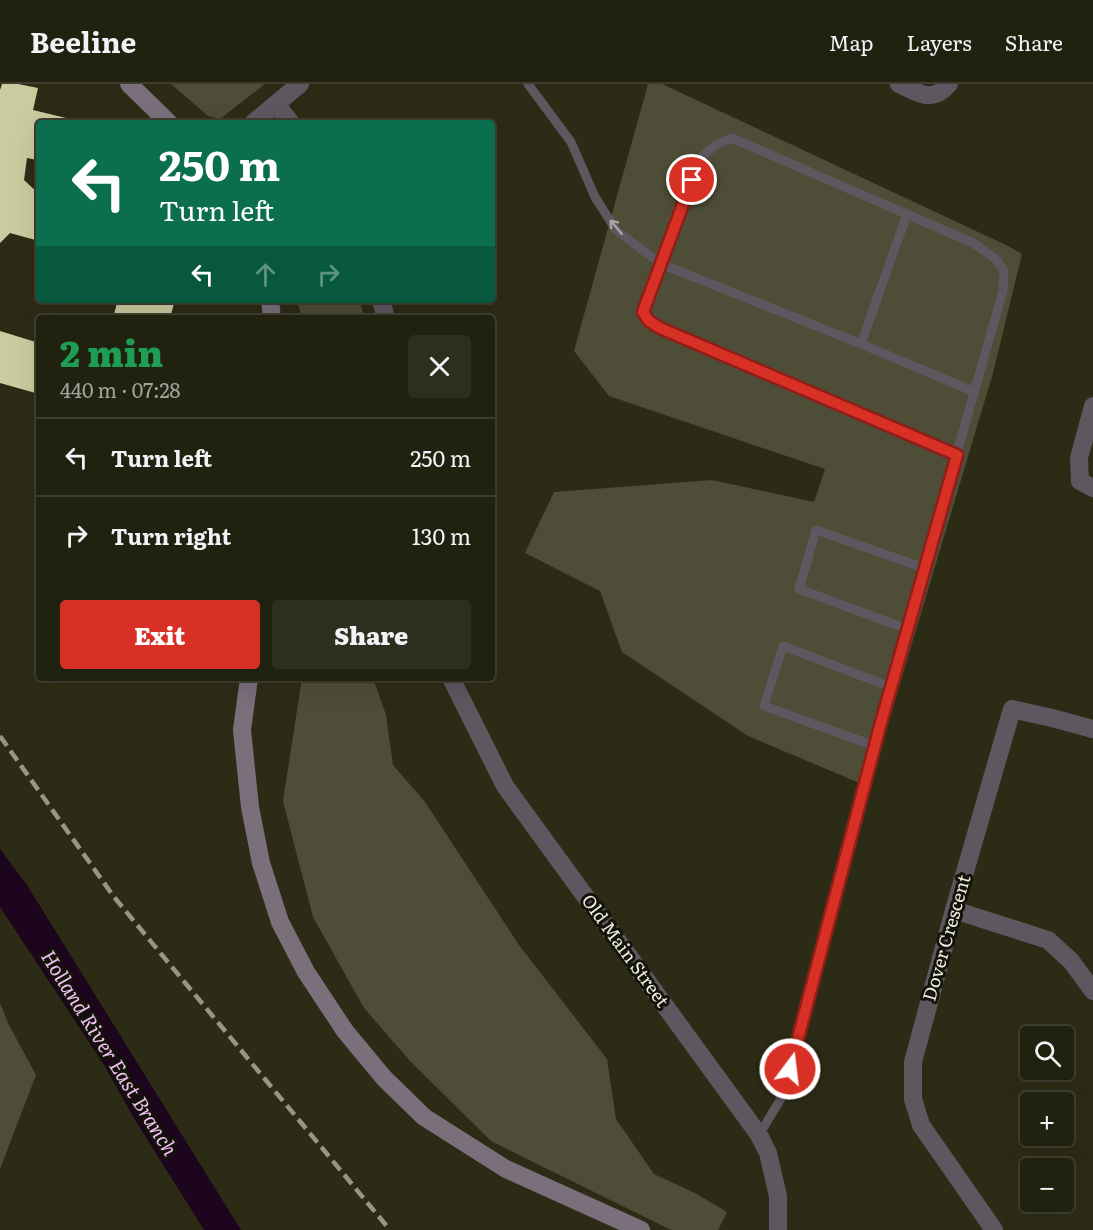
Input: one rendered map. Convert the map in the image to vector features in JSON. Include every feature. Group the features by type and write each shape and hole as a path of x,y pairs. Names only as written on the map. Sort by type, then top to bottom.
{"main road":[{"path":"129,84 166,120"},
{"path":"249,681 242,730 250,807 261,863 280,921 306,972 345,1031 384,1078 424,1117 506,1169 641,1230"}],"street":[{"path":"257,120 300,84"},
{"path":"899,84 926,96 943,91 949,84"},
{"path":"276,104 289,120"},
{"path":"1093,406 1079,458 1080,481 1093,488"},
{"name":"Old Main Street","path":"452,681 505,786 759,1135 768,1153 778,1196 778,1230"},
{"name":"Dover Crescent","path":"993,1230 921,1125 913,1099 913,1062 1012,709 1093,729"},
{"path":"954,910 1048,940 1071,961 1093,991"}],"lane":[{"path":"528,84 571,142 595,197 616,230 661,264 975,392"},
{"path":"759,1135 784,1092 907,628 924,568 957,455 975,392 1003,291 1004,271 996,259 973,243 732,138 717,144 699,159 643,312 649,321 660,328 957,455"},
{"path":"861,344 907,214"},
{"path":"907,628 799,589 816,530 924,568"},
{"path":"875,746 764,706 783,646 891,687"}],"green space":[{"path":"171,84 265,84 220,119 208,116"},
{"path":"648,84 662,84 1022,254 993,373 869,787 748,736 622,652 600,591 525,553 554,492 712,480 814,502 825,469 609,396 574,351"},
{"path":"298,303 361,303 363,315 301,315"},
{"path":"302,681 374,681 386,715 393,765 425,802 519,945 607,1059 616,1119 654,1174 695,1193 727,1212 718,1230 671,1230 491,1141 410,1061 364,1008 313,917 283,801"},
{"path":"0,1003 36,1075 0,1169"}],"water":[{"name":"Holland River East Branch","path":"0,849 27,885 241,1230 204,1230 135,1120 104,1065 0,907"}],"building":[{"path":"2,84 38,88 33,110 66,118 66,120 36,120 36,160 27,158 24,180 36,191 36,240 10,233 0,243 0,90"},
{"path":"117,303 174,303 171,315 114,315"},
{"path":"0,331 36,342 36,393 0,383"}],"railway":[{"path":"0,736 114,897 390,1230"}],"route":[{"path":"692,180 643,312 649,321 660,328 957,455 880,726 790,1069"}]}
